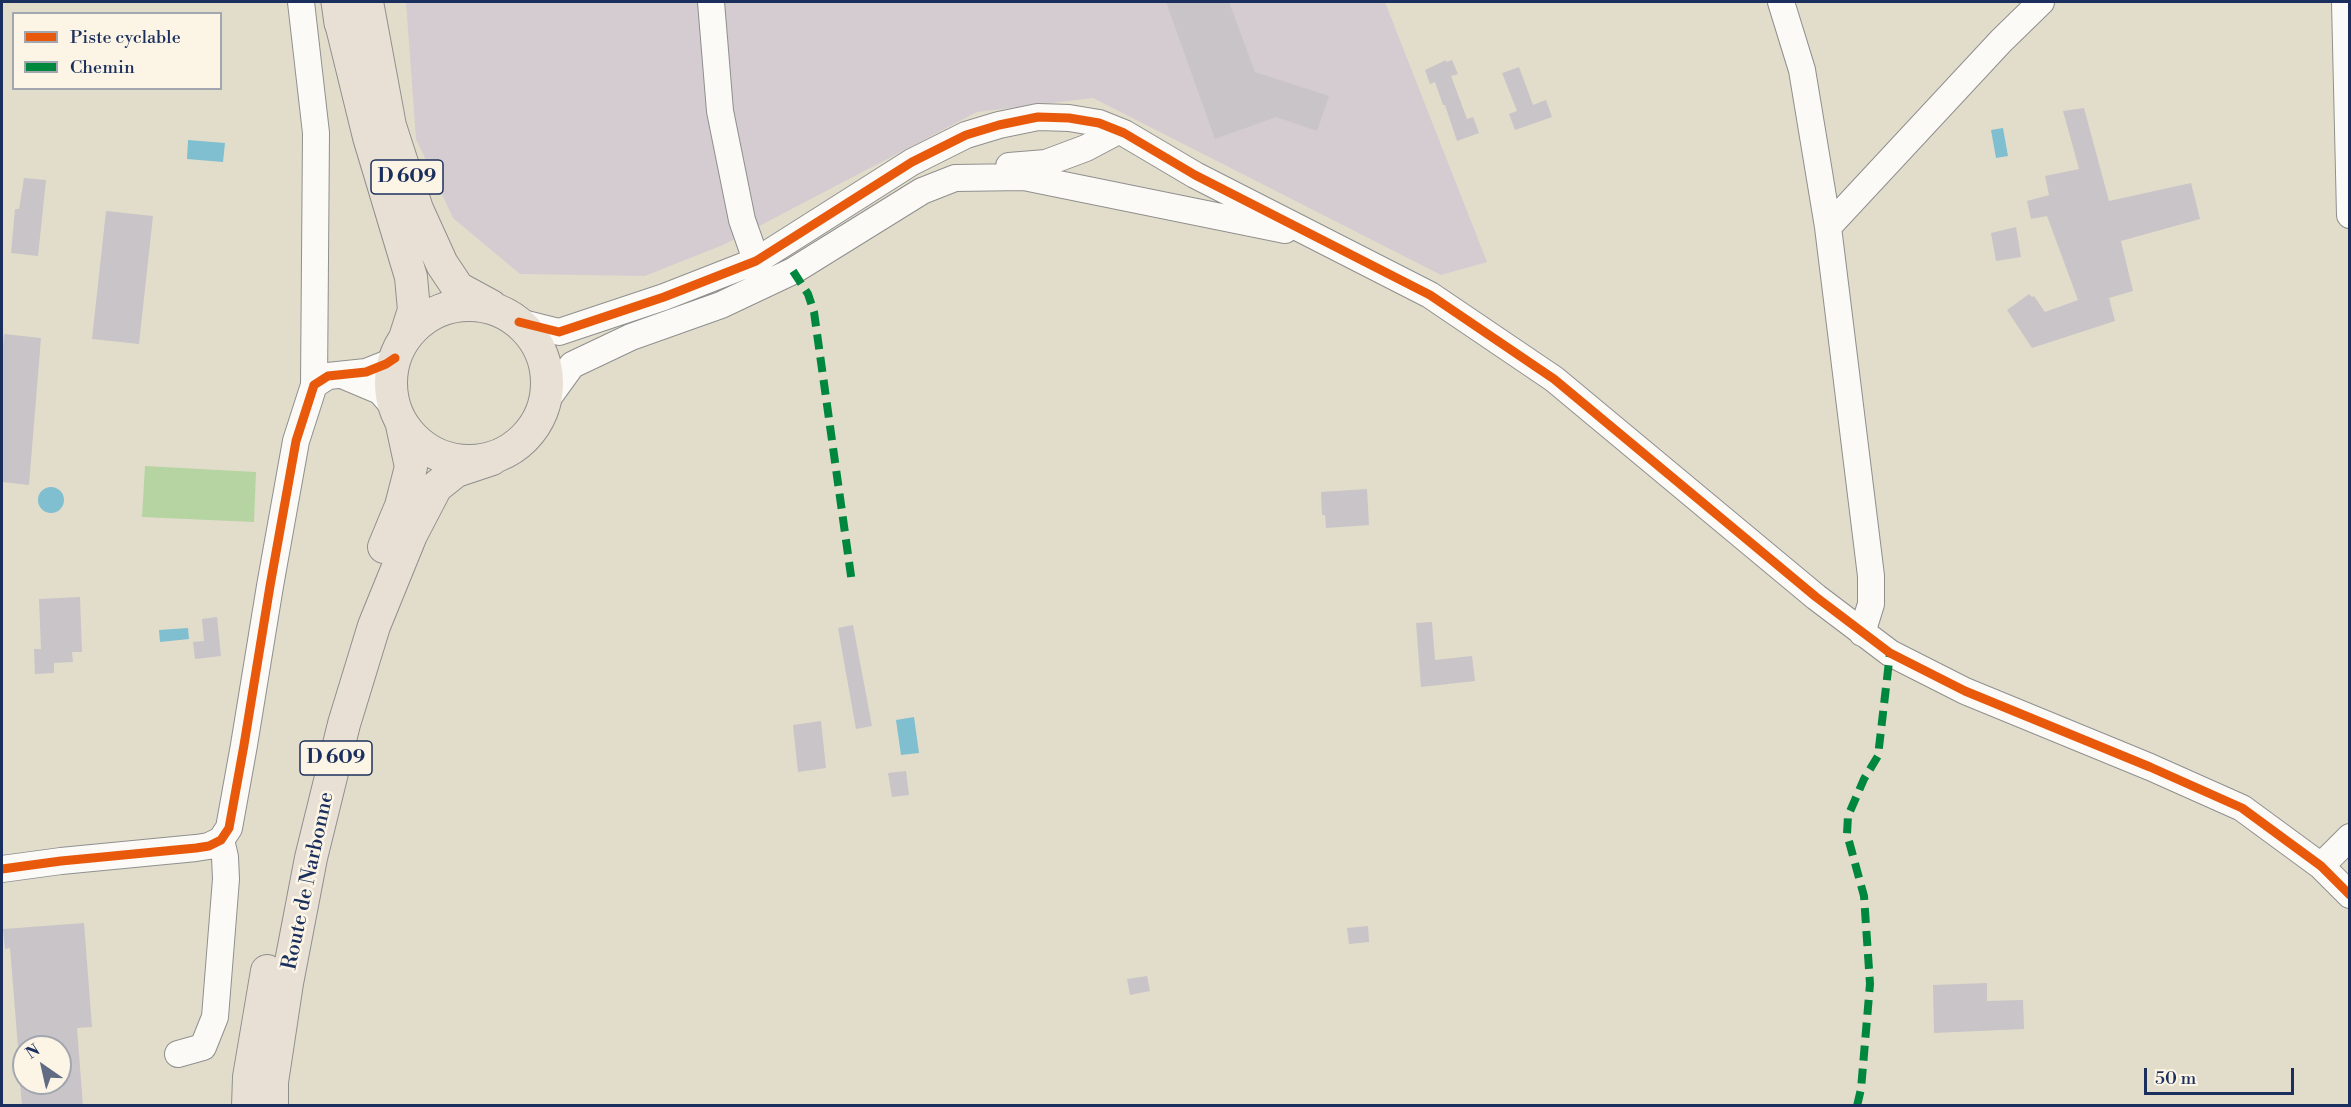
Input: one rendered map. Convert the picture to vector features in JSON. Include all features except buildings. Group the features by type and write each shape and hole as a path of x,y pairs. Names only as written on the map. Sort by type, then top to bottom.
{"main road":[{"name":"D 609","path":"367,2 390,126 417,209 442,264 458,288 507,315"},
{"name":"D 609","path":"340,9 369,137 411,277 414,310 400,348"},
{"path":"470,304 507,315 534,338 544,358 548,380 546,401 539,421 527,438 511,451 492,459 466,462 441,457 419,444 398,416 391,391 400,348 423,320 445,308 470,304"},
{"name":"Route de Narbonne","path":"248,1106 249,1077 269,961 300,814 330,695 362,599 401,506 411,467 398,416"},
{"name":"Route de Narbonne","path":"272,1106 272,1082 285,994 311,858 344,724 374,626 411,535 436,488 456,471 492,459"}],"street":[{"path":"2,869 61,861 196,849 221,840 229,828 296,441 314,385 316,133 301,2"},
{"path":"711,2 720,111 742,220 760,272"},
{"path":"1781,2 1802,70 1828,227 1871,576 1871,604 1862,633"},
{"path":"1828,227 1993,49 2041,2"},
{"path":"2345,2 2349,214"},
{"path":"546,401 572,365 631,337 721,305 760,272 912,162 966,135 999,125 1038,117 1069,118 1099,123 1118,131 1195,175 1430,295 1554,379 1862,633 1890,653 1965,691 2150,767 2242,808 2321,866 2349,895"},
{"path":"507,315 560,332 664,297 760,272 793,271 922,191 955,178 974,167 1046,163 1086,148 1118,131"},
{"path":"955,178 1024,177 1315,236"},
{"path":"314,385 328,376 366,372 386,364 400,348"},
{"path":"338,374 380,391 398,416"},
{"path":"2321,866 2349,837"},
{"path":"178,1054 203,1047 215,1017 226,879 225,857 221,840"}],"shaded area":[{"path":"406,2 1385,2 1487,262 1441,275 1093,98 977,112 723,245 645,276 520,274 453,218 416,139"}],"green space":[{"path":"145,466 256,472 254,522 142,517"}],"water":[{"path":"2003,128 2008,156 1996,158 1991,130"},
{"path":"188,140 225,143 223,162 187,159"},
{"path":"51,487 60,491 64,500 60,509 51,513 42,509 38,500 42,491"},
{"path":"188,628 189,639 160,642 159,630"},
{"path":"914,717 919,753 901,755 896,720"}],"marked path":[{"path":"793,271 808,294 814,312 852,583"},
{"path":"1857,1106 1861,1089 1870,984 1864,896 1847,834 1848,816 1864,779 1878,756 1890,653"}],"cycle path":[{"path":"519,322 559,332 664,297 756,261 912,162 966,135 1038,117 1069,118 1099,123 1124,133 1195,175 1430,295 1554,379 1816,597 1890,653 1965,691 2150,767 2242,808 2321,866 2350,895"},
{"path":"2,869 196,848 209,846 221,840 229,828 296,441 314,385 328,376 366,372 395,358"}]}
